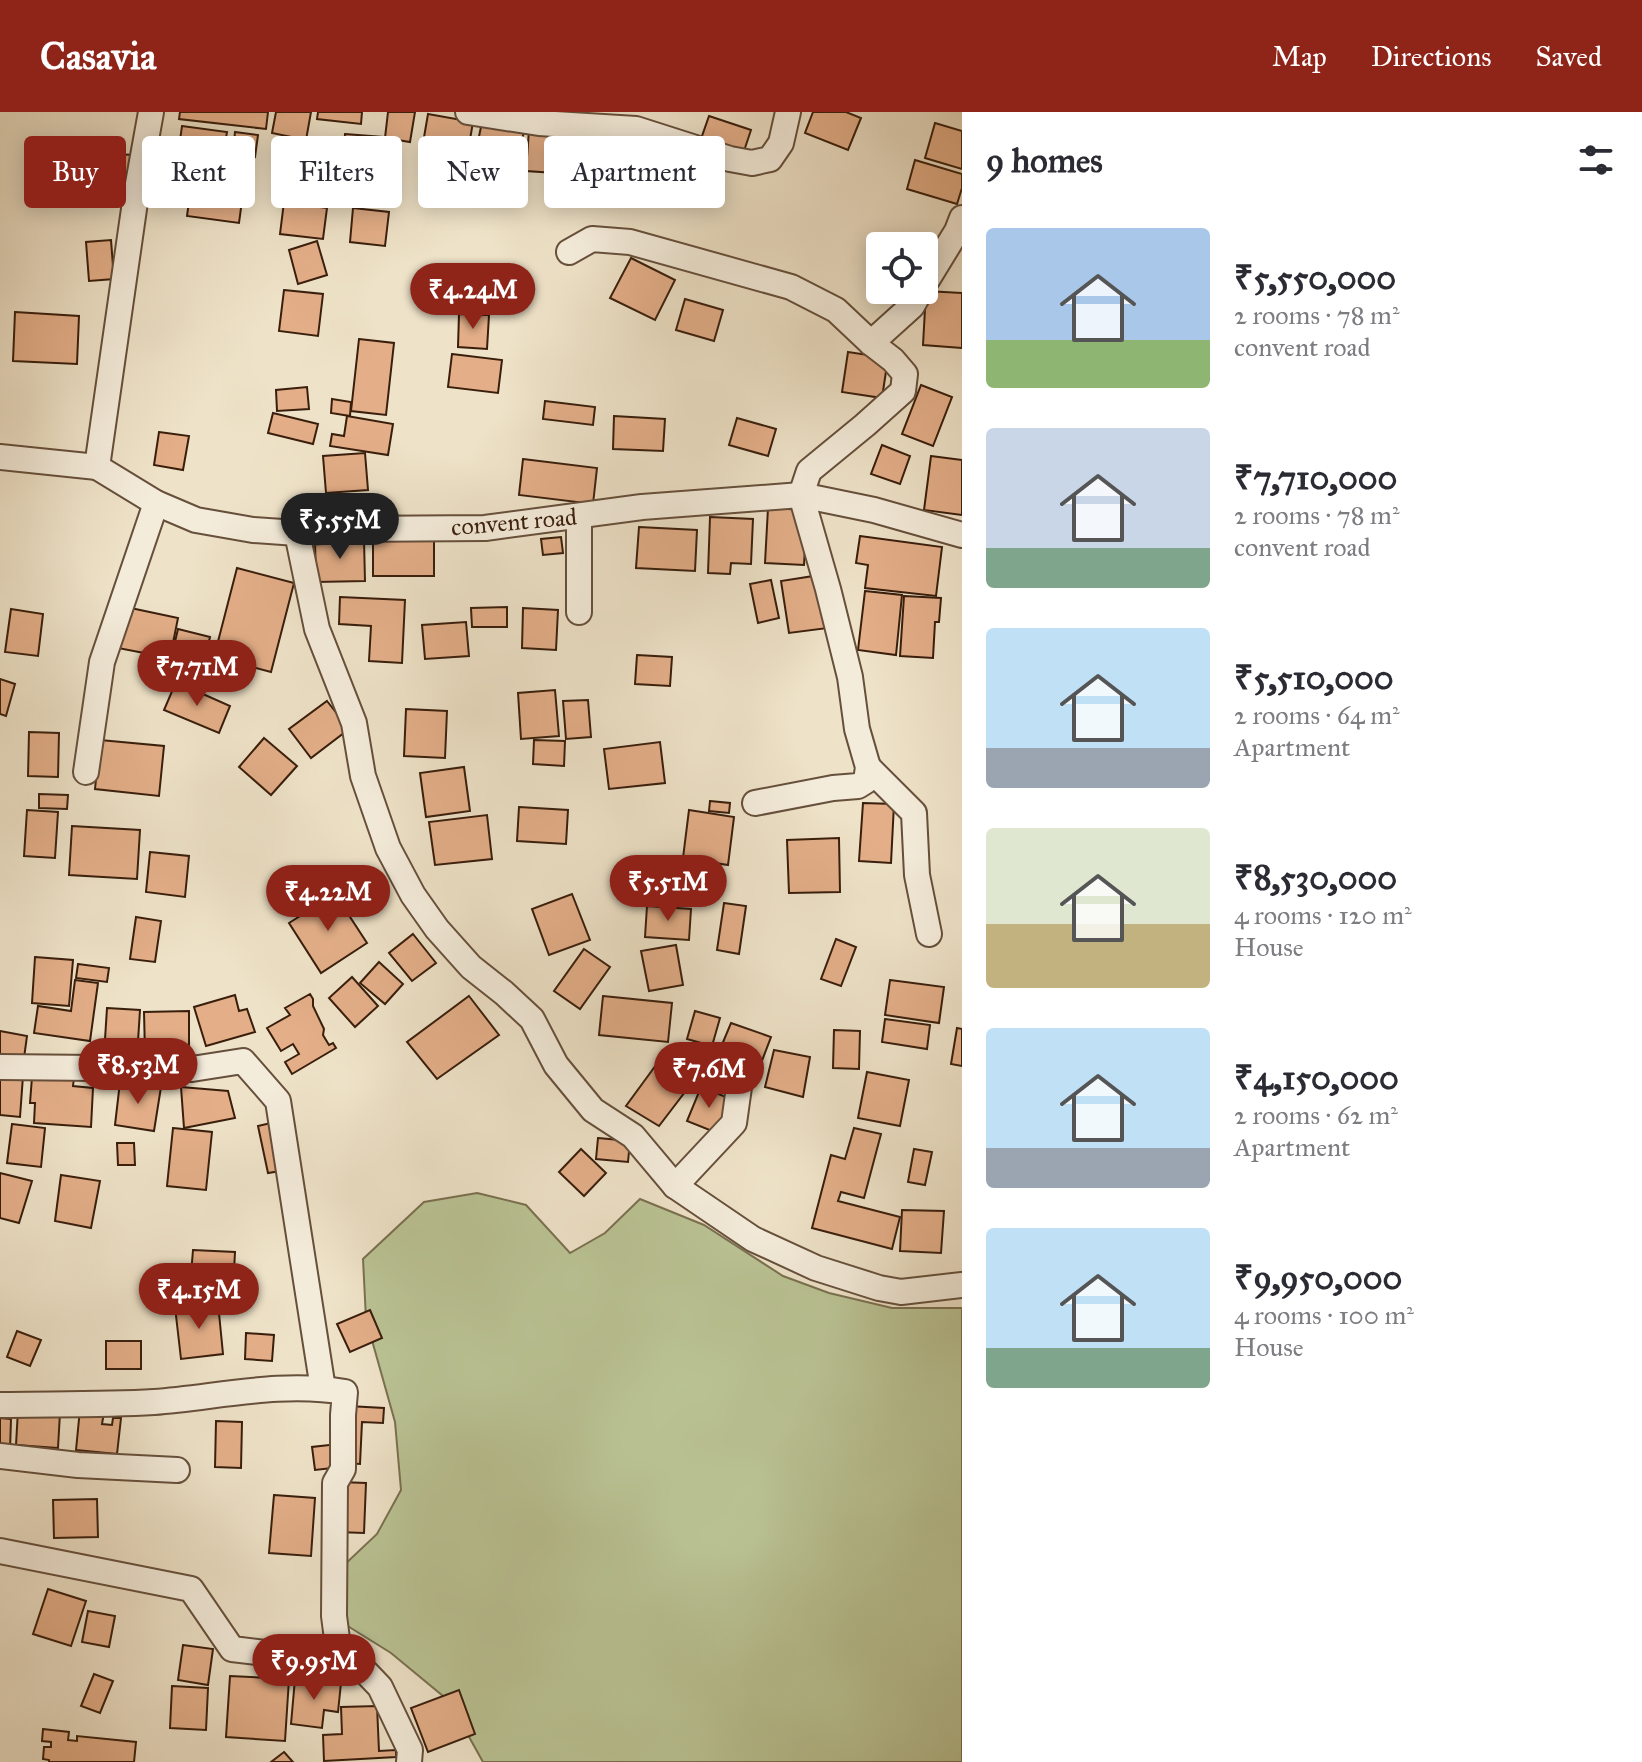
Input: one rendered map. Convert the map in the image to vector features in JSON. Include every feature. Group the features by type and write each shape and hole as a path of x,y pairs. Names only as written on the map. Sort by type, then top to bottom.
{"street":[{"path":"0,457 97,467 151,112"},
{"path":"468,112 539,123 636,129 752,163 770,159 781,143 788,112"},
{"path":"938,262 962,218"},
{"path":"569,252 592,239 630,242 791,287 836,310 902,370 905,379 903,391 809,471 801,495 850,677 857,729 868,767 866,781 858,786 755,803"},
{"path":"871,343 913,304"},
{"name":"convent road","path":"97,467 156,503 196,520 253,530 297,533 349,529 485,528 642,507 801,495 874,510 962,535"},
{"path":"86,772 102,662 156,503"},
{"path":"579,516 579,612"},
{"path":"297,533 317,629 354,723 363,776 388,848 413,895 437,929 471,967 532,1019 556,1065 593,1110 633,1136 675,1186 753,1239 816,1268 879,1288 901,1292 962,1285"},
{"path":"868,767 914,813 917,875 929,934"},
{"path":"0,1067 192,1069 243,1061 278,1101 323,1389"},
{"path":"675,1186 734,1123 739,1087"},
{"path":"0,1405 153,1402 286,1388 345,1392 343,1469 335,1483 334,1616 340,1662"},
{"path":"0,1456 78,1465 177,1470"},
{"path":"0,1551 191,1589 232,1649 358,1664 380,1687 410,1750 409,1762"}],"green space":[{"path":"477,1193 526,1205 570,1253 605,1233 640,1199 704,1225 783,1276 829,1293 892,1308 962,1308 962,1762 483,1762 449,1701 391,1653 338,1620 341,1568 377,1534 401,1490 395,1422 366,1319 363,1259 424,1202"}],"building":[{"path":"180,112 268,112 266,129 179,119"},
{"path":"276,112 311,112 307,136 272,133"},
{"path":"318,112 362,112 361,124 317,119"},
{"path":"388,112 415,112 410,142 402,141 402,136 385,136"},
{"path":"813,112 846,112 861,118 848,150 805,133"},
{"path":"428,114 473,122 471,136 424,136"},
{"path":"709,116 751,130 743,154 725,148 725,136 702,136"},
{"path":"482,122 524,131 523,136 479,136"},
{"path":"935,123 962,131 962,169 925,158"},
{"path":"182,126 227,132 226,136 181,136"},
{"path":"529,130 573,133 573,136 544,136 544,172 528,171"},
{"path":"235,132 258,135 255,157 255,136 235,136"},
{"path":"582,132 616,136 582,136"},
{"path":"126,155 136,155 134,188 126,187"},
{"path":"915,160 962,174 957,204 907,189"},
{"path":"188,208 241,208 239,223 187,216"},
{"path":"283,208 327,208 323,239 280,234"},
{"path":"353,208 389,212 385,246 350,242"},
{"path":"111,240 114,279 89,281 86,242"},
{"path":"317,241 327,275 298,284 289,250"},
{"path":"631,258 675,280 655,320 610,298"},
{"path":"451,266 494,272 489,307 446,301"},
{"path":"284,290 323,294 318,336 279,331"},
{"path":"938,292 962,293 962,348 923,345 925,304 938,304"},
{"path":"685,299 723,310 714,341 676,330"},
{"path":"15,312 79,316 77,364 13,361"},
{"path":"459,314 489,315 487,349 458,347"},
{"path":"359,339 394,343 386,415 351,411"},
{"path":"848,352 888,358 882,398 842,392"},
{"path":"452,354 502,360 498,393 448,387"},
{"path":"921,385 952,397 933,446 902,434"},
{"path":"307,387 309,409 277,411 276,390"},
{"path":"332,399 351,402 350,416 331,413"},
{"path":"545,401 595,407 593,425 543,419"},
{"path":"273,413 318,424 313,444 268,433"},
{"path":"347,416 393,424 388,455 330,446 332,434 344,436"},
{"path":"614,416 665,419 663,451 613,449"},
{"path":"737,418 776,429 768,456 729,445"},
{"path":"159,432 189,436 183,470 154,465"},
{"path":"882,445 910,456 900,484 871,474"},
{"path":"365,453 368,490 326,493 323,456"},
{"path":"931,456 962,460 962,515 924,510"},
{"path":"523,459 597,468 593,504 519,495"},
{"path":"768,508 807,510 804,565 765,563"},
{"path":"710,517 753,519 751,564 731,563 730,574 708,573"},
{"path":"639,527 697,530 695,571 636,568"},
{"path":"860,536 942,547 936,596 865,588 868,565 856,563"},
{"path":"561,537 563,553 543,555 541,539"},
{"path":"364,540 365,581 316,582 315,541"},
{"path":"373,540 434,540 434,576 373,576"},
{"path":"237,568 294,583 271,672 214,657"},
{"path":"820,575 828,628 789,633 781,581"},
{"path":"771,580 779,618 758,623 750,584"},
{"path":"865,591 902,595 896,655 858,650"},
{"path":"904,596 941,598 939,622 935,622 933,658 900,656"},
{"path":"340,597 405,600 402,663 369,661 371,626 339,624"},
{"path":"126,607 178,618 170,658 118,648"},
{"path":"507,607 507,627 472,627 471,608"},
{"path":"523,608 558,610 556,650 522,648"},
{"path":"11,609 43,614 38,656 5,652"},
{"path":"466,622 469,656 425,659 422,625"},
{"path":"178,629 210,637 204,662 172,654"},
{"path":"637,655 672,657 670,686 635,684"},
{"path":"0,679 15,684 6,716 0,714"},
{"path":"176,682 230,706 219,733 164,710"},
{"path":"555,690 559,736 521,739 518,693"},
{"path":"588,700 591,737 566,739 563,701"},
{"path":"327,701 349,729 311,758 289,729"},
{"path":"406,709 447,711 445,758 404,756"},
{"path":"29,732 59,733 58,777 28,776"},
{"path":"264,738 297,766 271,795 239,767"},
{"path":"100,740 164,746 159,796 95,789"},
{"path":"534,740 565,741 564,766 533,764"},
{"path":"660,742 665,783 609,789 604,749"},
{"path":"464,767 470,811 426,817 420,773"},
{"path":"39,794 68,795 67,809 39,808"},
{"path":"710,801 730,803 729,813 709,811"},
{"path":"863,803 894,804 891,863 859,861"},
{"path":"519,807 568,810 566,844 517,841"},
{"path":"27,810 58,812 55,858 24,856"},
{"path":"689,810 734,817 728,865 683,858"},
{"path":"487,815 492,859 435,865 429,822"},
{"path":"72,826 140,830 137,879 69,875"},
{"path":"839,838 840,892 789,893 787,840"},
{"path":"150,852 189,856 185,897 146,892"},
{"path":"335,894 367,943 321,973 289,923"},
{"path":"572,894 590,940 549,955 532,909"},
{"path":"724,903 746,906 739,954 717,950"},
{"path":"647,906 691,909 689,940 645,937"},
{"path":"136,917 161,921 155,962 130,959"},
{"path":"413,934 436,963 412,981 389,953"},
{"path":"836,939 856,947 841,986 821,979"},
{"path":"676,945 683,985 649,991 641,951"},
{"path":"584,949 610,967 580,1009 554,991"},
{"path":"35,957 73,960 69,1006 32,1003"},
{"path":"379,962 403,984 385,1004 360,983"},
{"path":"78,964 109,968 107,982 76,978"},
{"path":"352,977 378,1006 355,1027 329,998"},
{"path":"75,980 98,983 90,1041 34,1033 38,1006 71,1011"},
{"path":"890,980 944,987 939,1023 885,1015"},
{"path":"310,994 324,1029 323,1035 329,1045 333,1043 336,1048 292,1074 285,1062 299,1054 293,1044 281,1051 267,1028 290,1015 285,1008"},
{"path":"235,995 239,1011 247,1009 255,1032 206,1046 194,1007"},
{"path":"469,996 499,1035 437,1079 407,1042"},
{"path":"603,996 672,1003 668,1042 599,1035"},
{"path":"107,1008 140,1010 137,1057 104,1055"},
{"path":"189,1011 189,1053 145,1053 144,1012"},
{"path":"695,1011 720,1018 712,1046 687,1039"},
{"path":"885,1019 930,1025 927,1049 882,1042"},
{"path":"731,1023 771,1037 752,1087 711,1071"},
{"path":"957,1028 962,1029 962,1066 951,1064"},
{"path":"834,1030 860,1031 859,1069 833,1068"},
{"path":"0,1031 27,1036 24,1058 0,1054"},
{"path":"774,1050 810,1057 803,1097 765,1087"},
{"path":"656,1065 691,1084 659,1126 626,1106"},
{"path":"867,1072 909,1080 900,1126 858,1118"},
{"path":"0,1075 23,1076 20,1117 0,1115"},
{"path":"32,1077 74,1078 73,1086 93,1088 91,1127 34,1123 35,1103 30,1103"},
{"path":"120,1082 161,1087 154,1131 115,1125"},
{"path":"181,1087 228,1091 235,1118 184,1128"},
{"path":"701,1087 731,1099 717,1133 687,1121"},
{"path":"288,1119 299,1168 268,1173 258,1126"},
{"path":"12,1124 45,1128 41,1167 7,1163"},
{"path":"173,1128 212,1132 206,1190 167,1186"},
{"path":"854,1128 881,1134 864,1198 841,1192 838,1201 900,1217 892,1249 812,1228 831,1155 845,1159"},
{"path":"598,1138 630,1141 628,1162 596,1159"},
{"path":"117,1143 134,1143 135,1165 118,1165"},
{"path":"581,1149 606,1173 584,1196 559,1172"},
{"path":"914,1149 932,1152 925,1185 908,1182"},
{"path":"0,1173 32,1181 19,1223 0,1218"},
{"path":"61,1175 100,1181 91,1228 55,1221"},
{"path":"902,1210 944,1211 941,1253 900,1251"},
{"path":"193,1250 235,1252 233,1289 190,1287"},
{"path":"218,1303 223,1354 181,1359 175,1307"},
{"path":"370,1310 382,1338 350,1352 337,1324"},
{"path":"17,1331 41,1340 30,1366 7,1357"},
{"path":"246,1333 274,1335 272,1361 245,1359"},
{"path":"106,1341 141,1341 141,1369 106,1369"},
{"path":"348,1406 384,1408 383,1423 362,1422 360,1464 346,1463"},
{"path":"80,1409 104,1412 102,1424 112,1425 113,1418 121,1418 117,1454 76,1450"},
{"path":"18,1410 60,1413 58,1448 16,1445"},
{"path":"0,1418 11,1419 10,1450 0,1450"},
{"path":"216,1421 242,1422 241,1468 215,1467"},
{"path":"338,1444 341,1467 315,1470 312,1447"},
{"path":"340,1482 366,1483 364,1533 337,1532"},
{"path":"274,1495 315,1498 311,1556 269,1553"},
{"path":"97,1499 98,1537 54,1538 53,1500"},
{"path":"48,1589 86,1601 71,1646 33,1634"},
{"path":"88,1611 115,1616 109,1647 82,1642"},
{"path":"183,1645 213,1649 208,1685 178,1680"},
{"path":"94,1674 113,1681 100,1713 81,1706"},
{"path":"230,1676 289,1679 285,1741 226,1737"},
{"path":"295,1679 341,1683 338,1712 324,1710 322,1728 291,1724"},
{"path":"172,1686 208,1688 206,1730 170,1728"},
{"path":"459,1690 475,1734 428,1752 411,1708"},
{"path":"377,1706 379,1751 396,1750 396,1757 324,1761 323,1735 342,1734 341,1707"},
{"path":"43,1729 69,1732 68,1740 77,1741 77,1736 136,1742 134,1762 49,1762 43,1759 44,1747 51,1747 51,1742 42,1741"},
{"path":"284,1752 293,1762 271,1762"}]}
